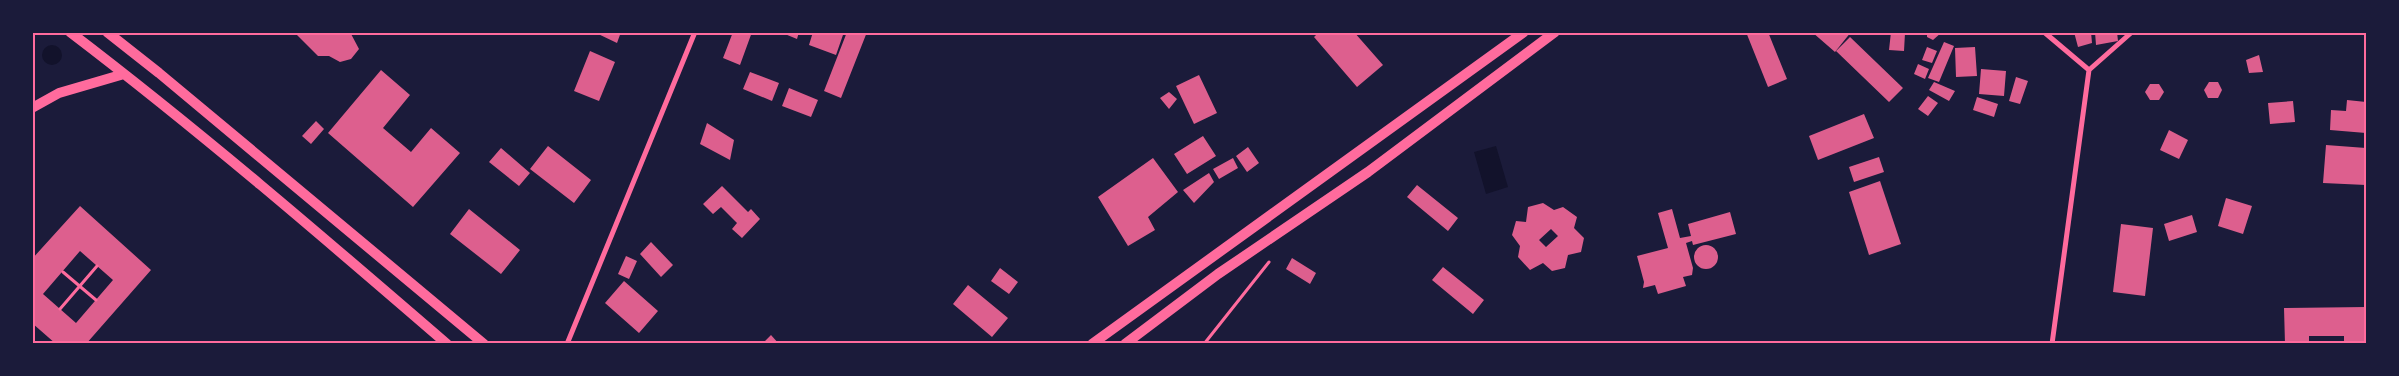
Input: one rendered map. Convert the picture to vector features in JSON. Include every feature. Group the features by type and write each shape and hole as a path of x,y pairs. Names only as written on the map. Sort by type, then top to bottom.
{"main road":[{"path":"70,32 298,215 447,344"},
{"path":"107,32 159,73 484,344"},
{"path":"1092,344 1524,32"},
{"path":"1125,344 1218,274 1368,172 1555,32"},
{"path":"32,108 68,90 124,74"}],"street":[{"path":"567,344 695,32"},
{"path":"2044,32 2089,70"},
{"path":"2052,344 2089,70 2132,32"}],"path":[{"path":"1204,344 1269,262"},
{"path":"60,309 97,266"},
{"path":"63,272 96,300"}],"shaded area":[{"path":"48,45 56,45 62,51 62,59 56,65 48,65 42,59 42,51"},
{"path":"1496,146 1508,187 1486,194 1474,152"}],"building":[{"path":"294,32 350,32 359,49 351,59 340,62 329,56 318,56"},
{"path":"594,32 621,32 617,43"},
{"path":"733,32 752,32 740,65 723,58"},
{"path":"780,32 799,32 797,39"},
{"path":"813,32 844,32 836,55 809,45"},
{"path":"847,32 867,32 841,98 824,91"},
{"path":"1319,32 1354,32 1383,65 1357,87 1314,37"},
{"path":"1746,32 1768,32 1787,79 1768,87"},
{"path":"1812,32 1851,32 1835,52"},
{"path":"1891,32 1905,33 1904,51 1889,50"},
{"path":"1927,32 1942,32 1933,40 1927,37"},
{"path":"2074,32 2091,32 2092,43 2078,47"},
{"path":"2095,32 2117,32 2118,41 2096,45"},
{"path":"1850,37 1903,88 1889,102 1836,51"},
{"path":"1944,42 1954,46 1939,82 1928,78"},
{"path":"1927,47 1937,51 1932,63 1922,60"},
{"path":"1975,47 1977,76 1956,77 1955,48"},
{"path":"590,51 615,62 599,101 574,91"},
{"path":"2259,55 2263,72 2249,73 2246,60"},
{"path":"1918,64 1929,69 1925,79 1914,74"},
{"path":"1981,69 2006,71 2004,96 1979,94"},
{"path":"381,70 410,95 383,128 411,152 431,128 460,153 413,207 328,133"},
{"path":"750,72 779,83 772,101 743,89"},
{"path":"1199,75 1217,113 1194,124 1176,86"},
{"path":"2016,77 2028,81 2020,104 2009,101"},
{"path":"1934,82 1955,91 1949,101 1929,90"},
{"path":"2209,82 2218,82 2222,90 2218,98 2208,98 2204,90"},
{"path":"2150,84 2159,84 2164,92 2159,100 2150,100 2145,92"},
{"path":"789,88 818,100 811,117 782,106"},
{"path":"1169,92 1177,99 1169,109 1160,98"},
{"path":"1928,96 1938,103 1928,116 1918,109"},
{"path":"1977,97 1998,104 1994,117 1973,110"},
{"path":"2347,100 2366,102 2366,133 2330,130 2331,110 2346,111"},
{"path":"2293,101 2295,122 2270,124 2268,103"},
{"path":"1864,114 1874,138 1818,160 1809,136"},
{"path":"316,121 324,129 311,144 302,136"},
{"path":"707,123 734,140 730,160 700,144"},
{"path":"2169,130 2188,140 2179,159 2160,150"},
{"path":"1203,136 1216,156 1187,174 1174,154"},
{"path":"2326,145 2366,148 2366,185 2323,183"},
{"path":"548,146 591,180 574,203 530,169"},
{"path":"1248,147 1259,163 1247,172 1236,156"},
{"path":"501,148 530,173 519,186 489,162"},
{"path":"1879,157 1884,172 1854,182 1849,167"},
{"path":"1153,158 1178,192 1148,217 1155,230 1128,246 1098,197"},
{"path":"1233,158 1238,168 1219,179 1213,169"},
{"path":"1209,173 1214,182 1194,203 1183,190"},
{"path":"1880,181 1901,244 1869,255 1849,192"},
{"path":"1417,185 1458,218 1448,231 1407,197"},
{"path":"722,186 748,212 751,209 760,219 742,238 732,229 737,223 721,207 713,214 703,204"},
{"path":"2226,198 2252,206 2243,234 2218,226"},
{"path":"1543,203 1554,210 1563,207 1577,217 1574,228 1584,238 1581,252 1568,255 1565,268 1552,271 1543,263 1530,270 1518,257 1520,246 1512,235 1516,221 1526,222 1528,207","holes":["1551,229 1558,236 1546,247 1539,240"]},
{"path":"80,206 151,270 86,344 56,344 32,323 32,259","holes":["80,251 113,280 76,323 43,294"]},
{"path":"469,209 520,250 501,274 450,234"},
{"path":"1672,209 1680,238 1691,236 1688,224 1730,212 1736,234 1693,245 1692,241 1686,243 1693,268 1692,275 1683,277 1686,286 1658,294 1655,285 1643,288 1644,282 1637,256 1668,248 1658,213"},
{"path":"2192,215 2197,232 2169,241 2164,224"},
{"path":"2121,224 2153,228 2145,296 2113,292"},
{"path":"651,242 673,265 661,277 640,254"},
{"path":"1706,245 1711,246 1717,252 1717,262 1711,268 1706,269 1701,268 1695,262 1694,257 1695,252 1701,246"},
{"path":"626,256 637,261 629,279 618,274"},
{"path":"1292,258 1316,273 1310,284 1286,269"},
{"path":"1443,267 1484,300 1473,314 1432,280"},
{"path":"1000,268 1018,282 1009,294 991,281"},
{"path":"624,281 658,311 639,333 605,303"},
{"path":"968,285 1008,318 992,337 953,304"},
{"path":"2366,307 2366,344 2344,344 2344,336 2309,336 2309,344 2285,344 2284,308"},
{"path":"771,335 779,344 762,344"}]}
